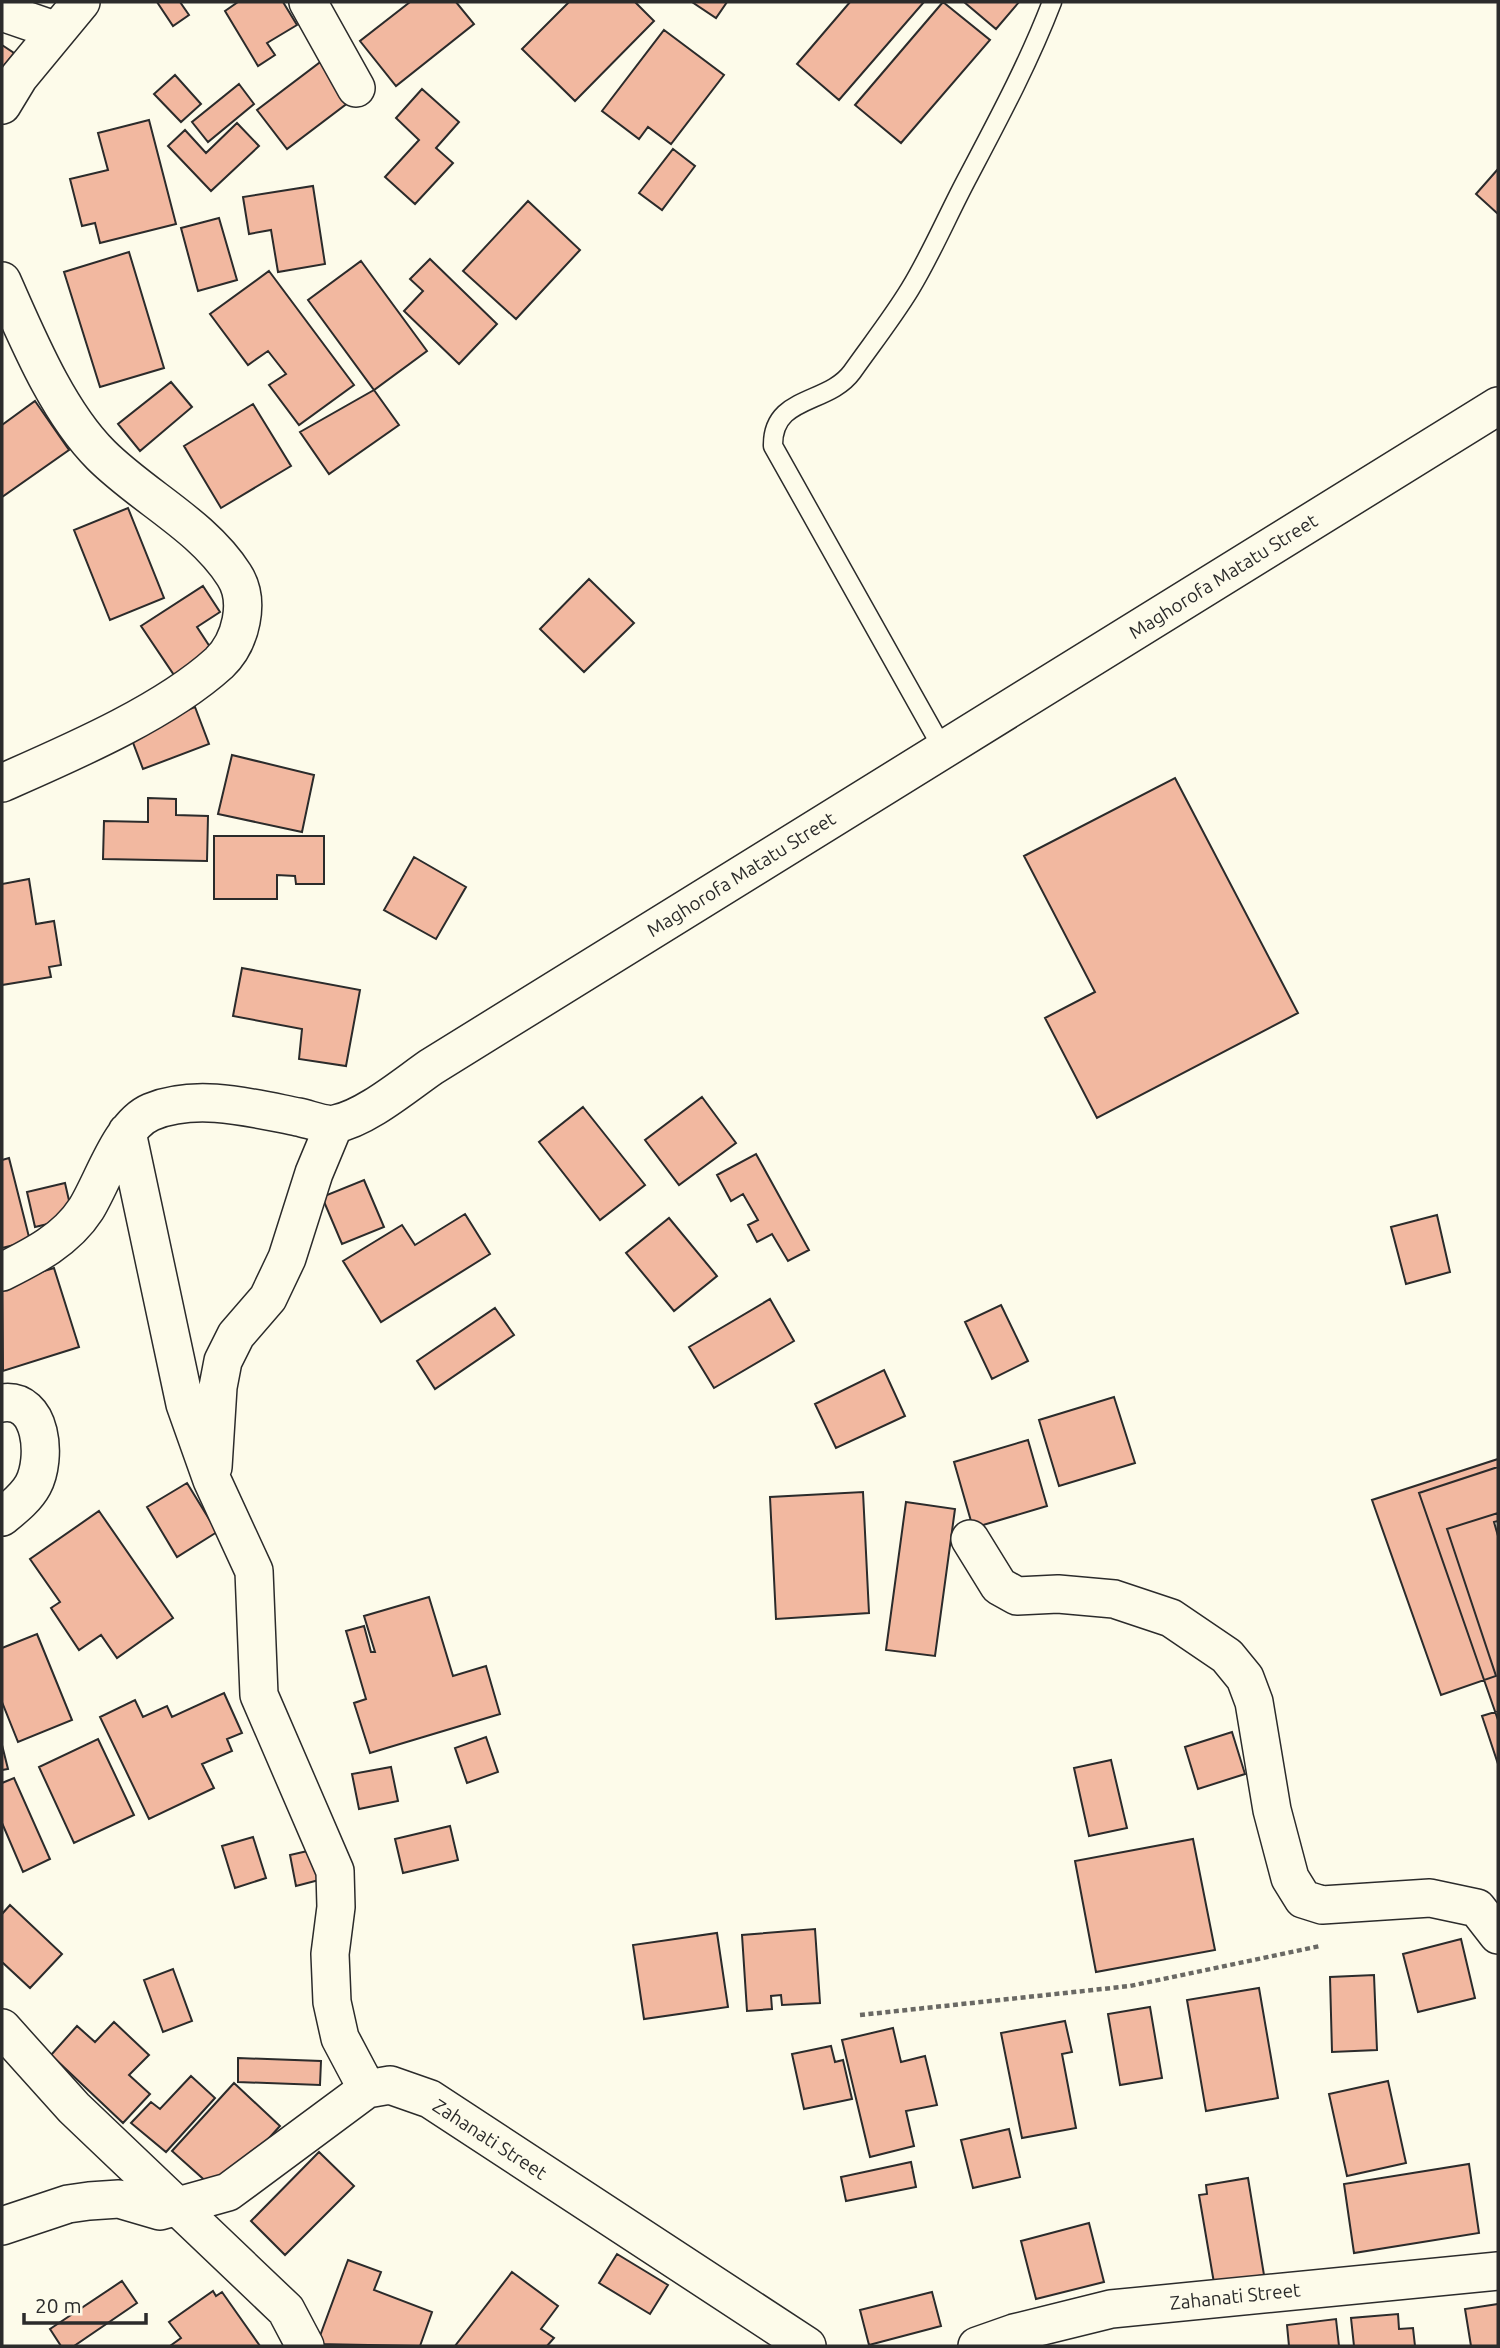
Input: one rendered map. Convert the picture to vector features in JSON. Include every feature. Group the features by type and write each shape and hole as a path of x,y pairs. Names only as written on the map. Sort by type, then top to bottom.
{"street":[{"path":"2,105 81,2"},
{"path":"308,2 356,88"},
{"path":"2,12 57,31"},
{"path":"2,281 74,422 101,455 210,545 236,578 244,608 236,637 220,661 178,692 62,756 2,783"},
{"name":"Maghorofa Matatu Street","path":"334,1125 371,1108 943,749 1498,406"},
{"path":"2,1272 36,1255 61,1238 85,1210 127,1132 149,1113 181,1104 222,1104 334,1125 314,1173 288,1258 268,1298 236,1335 223,1361 218,1387 212,1480"},
{"path":"2,2226 89,2201 119,2199 160,2211 228,2192 367,2089 340,2038 331,2002 330,1954 336,1908 335,1871 259,1695 254,1571 212,1480 179,1382 164,1297 127,1132"},
{"path":"2,1403 22,1407 34,1420 42,1444 40,1469 33,1486 2,1517"},
{"path":"970,1539 999,1586 1017,1596 1058,1594 1114,1599 1171,1618 1227,1656 1245,1678 1254,1702 1272,1810 1290,1878 1303,1899 1322,1905 1430,1898 1478,1908 1498,1935"},
{"path":"2,2028 74,2108 286,2310 305,2346"},
{"name":"Zahanati Street","path":"367,2089 390,2084 430,2099 807,2346"},
{"name":"Zahanati Street","path":"978,2346 1014,2333 1111,2309 1498,2271"}],"lane":[{"path":"943,749 773,446 773,434 777,423 791,406 817,397 846,380 910,289 1033,50 1052,2"}],"path":[{"path":"860,2015 1130,1986 1332,1944"}],"building":[{"path":"157,2 180,2 189,15 173,26"},
{"path":"238,2 283,2 297,25 267,43 275,55 258,66 225,11"},
{"path":"410,2 456,2 474,24 396,86 360,41"},
{"path":"569,2 635,2 654,21 575,101 522,49"},
{"path":"692,2 727,2 716,18"},
{"path":"850,2 924,2 839,100 797,64"},
{"path":"943,2 990,40 901,143 855,105"},
{"path":"964,2 1019,2 996,29"},
{"path":"664,30 724,75 671,144 648,127 639,139 602,111"},
{"path":"2,45 14,53 2,68"},
{"path":"323,60 353,99 287,149 257,110"},
{"path":"175,75 201,104 181,122 154,94"},
{"path":"239,84 254,104 208,142 192,122"},
{"path":"422,89 459,122 436,148 453,163 415,204 385,177 419,140 396,118"},
{"path":"149,120 176,224 100,243 95,223 82,226 70,179 108,170 98,133"},
{"path":"237,123 259,146 211,191 168,146 185,130 206,153"},
{"path":"673,149 695,166 662,210 639,193"},
{"path":"1498,169 1498,214 1476,194"},
{"path":"313,186 325,264 278,272 271,230 249,234 243,197"},
{"path":"528,201 580,250 516,319 463,271"},
{"path":"219,218 237,280 198,291 181,228"},
{"path":"129,252 164,368 100,387 64,272"},
{"path":"430,259 497,324 459,364 404,311 423,291 410,279"},
{"path":"361,261 427,351 374,390 308,300"},
{"path":"269,271 354,385 299,425 269,385 286,374 268,351 248,365 210,314"},
{"path":"171,382 192,407 140,451 118,424"},
{"path":"374,390 399,425 329,474 300,432"},
{"path":"35,401 69,450 2,497 2,425"},
{"path":"253,404 291,466 221,508 184,446"},
{"path":"128,508 164,598 110,620 74,530"},
{"path":"589,579 634,623 584,672 540,629"},
{"path":"203,586 220,612 197,627 212,650 174,675 141,626"},
{"path":"195,707 209,744 143,769 129,732"},
{"path":"232,755 314,775 302,832 218,814"},
{"path":"1175,778 1298,1013 1097,1118 1045,1018 1095,992 1024,856"},
{"path":"148,798 176,799 176,815 208,816 207,861 103,859 104,821 148,822"},
{"path":"214,836 324,836 324,884 296,884 295,876 277,875 277,899 214,899"},
{"path":"414,857 466,887 436,939 384,910"},
{"path":"29,879 36,924 54,921 61,965 49,967 51,977 2,985 2,884"},
{"path":"242,968 360,990 346,1066 299,1059 302,1029 233,1016"},
{"path":"702,1097 736,1143 679,1185 645,1140"},
{"path":"583,1107 645,1185 600,1220 539,1142"},
{"path":"756,1154 809,1250 788,1261 772,1234 757,1242 748,1225 758,1220 743,1194 731,1201 717,1175"},
{"path":"9,1158 30,1241 2,1248 2,1160"},
{"path":"364,1180 384,1227 342,1244 322,1197"},
{"path":"65,1183 73,1218 35,1227 27,1192"},
{"path":"465,1214 490,1254 381,1322 343,1261 402,1225 415,1245"},
{"path":"1437,1215 1450,1272 1406,1284 1391,1227"},
{"path":"669,1218 717,1276 674,1311 626,1253"},
{"path":"54,1268 79,1347 3,1371 2,1284"},
{"path":"770,1299 794,1341 714,1388 689,1347"},
{"path":"1001,1305 1028,1361 992,1379 965,1322"},
{"path":"495,1308 514,1335 435,1389 417,1361"},
{"path":"884,1370 905,1416 836,1448 815,1404"},
{"path":"1114,1397 1135,1463 1059,1486 1039,1420"},
{"path":"1028,1440 1047,1506 973,1528 954,1462"},
{"path":"1498,1459 1498,1513 1447,1529 1496,1676 1441,1695 1372,1500"},
{"path":"1498,1467 1498,1521 1494,1522 1498,1536 1498,1720 1419,1493"},
{"path":"187,1483 217,1532 177,1557 147,1507"},
{"path":"863,1492 869,1613 776,1619 770,1497"},
{"path":"906,1502 955,1509 935,1656 886,1650"},
{"path":"99,1511 173,1618 117,1658 101,1635 79,1650 51,1608 60,1602 30,1559"},
{"path":"429,1597 453,1676 486,1666 500,1714 370,1753 354,1703 366,1699 346,1631 364,1626 371,1652 375,1652 364,1616"},
{"path":"37,1634 72,1720 18,1742 2,1702 2,1648"},
{"path":"224,1693 242,1733 227,1739 232,1751 202,1764 214,1788 149,1819 100,1717 135,1700 143,1717 167,1706 172,1717"},
{"path":"1498,1711 1498,1764 1482,1716"},
{"path":"1232,1732 1245,1774 1198,1789 1185,1747"},
{"path":"486,1737 498,1772 467,1783 455,1748"},
{"path":"98,1739 134,1815 74,1843 39,1767"},
{"path":"2,1745 8,1769 2,1770"},
{"path":"1111,1760 1127,1828 1089,1836 1074,1768"},
{"path":"391,1767 398,1801 359,1809 352,1774"},
{"path":"14,1778 50,1859 23,1872 2,1823 2,1783"},
{"path":"450,1826 458,1860 403,1873 395,1839"},
{"path":"253,1837 266,1878 235,1888 222,1846"},
{"path":"1193,1839 1215,1950 1096,1972 1075,1861"},
{"path":"312,1850 319,1880 296,1886 290,1855"},
{"path":"10,1905 62,1954 30,1988 2,1962 2,1914"},
{"path":"815,1929 820,2003 782,2005 781,1995 771,1996 772,2009 747,2011 742,1935"},
{"path":"717,1933 728,2007 644,2019 633,1945"},
{"path":"1461,1939 1475,1998 1418,2012 1403,1954"},
{"path":"173,1969 192,2021 163,2032 144,1980"},
{"path":"1374,1975 1377,2050 1332,2052 1330,1977"},
{"path":"1259,1988 1278,2098 1206,2111 1187,2000"},
{"path":"1150,2007 1162,2078 1120,2085 1108,2014"},
{"path":"1065,2021 1072,2052 1062,2054 1076,2128 1022,2138 1001,2033"},
{"path":"114,2022 149,2055 129,2075 150,2094 123,2123 51,2055 77,2026 95,2042"},
{"path":"893,2028 901,2062 925,2056 937,2105 906,2111 914,2146 870,2157 842,2040"},
{"path":"831,2046 835,2062 843,2060 852,2099 804,2109 792,2054"},
{"path":"238,2058 321,2061 320,2085 238,2082"},
{"path":"191,2076 215,2098 166,2152 131,2123 151,2102 160,2109"},
{"path":"1388,2081 1406,2163 1347,2176 1329,2094"},
{"path":"234,2083 280,2126 219,2193 172,2151"},
{"path":"1009,2129 1020,2177 973,2188 961,2140"},
{"path":"319,2152 354,2186 285,2255 251,2221"},
{"path":"911,2162 916,2187 846,2201 841,2177"},
{"path":"1469,2164 1479,2233 1354,2253 1344,2184"},
{"path":"1248,2178 1264,2275 1214,2283 1199,2195 1207,2194 1206,2185"},
{"path":"1089,2223 1104,2282 1036,2299 1021,2241"},
{"path":"617,2254 668,2285 650,2314 599,2283"},
{"path":"348,2260 381,2272 374,2290 432,2312 420,2346 317,2344"},
{"path":"512,2272 558,2306 541,2329 554,2338 547,2346 455,2346"},
{"path":"122,2281 137,2303 74,2346 61,2346 50,2329"},
{"path":"213,2291 216,2296 222,2292 260,2346 170,2346 181,2338 169,2322"},
{"path":"932,2292 941,2326 869,2345 860,2310"},
{"path":"1498,2304 1498,2346 1471,2346 1465,2309"},
{"path":"1398,2314 1399,2329 1413,2328 1415,2346 1354,2346 1351,2318"},
{"path":"1336,2319 1339,2346 1289,2346 1287,2325"}]}
